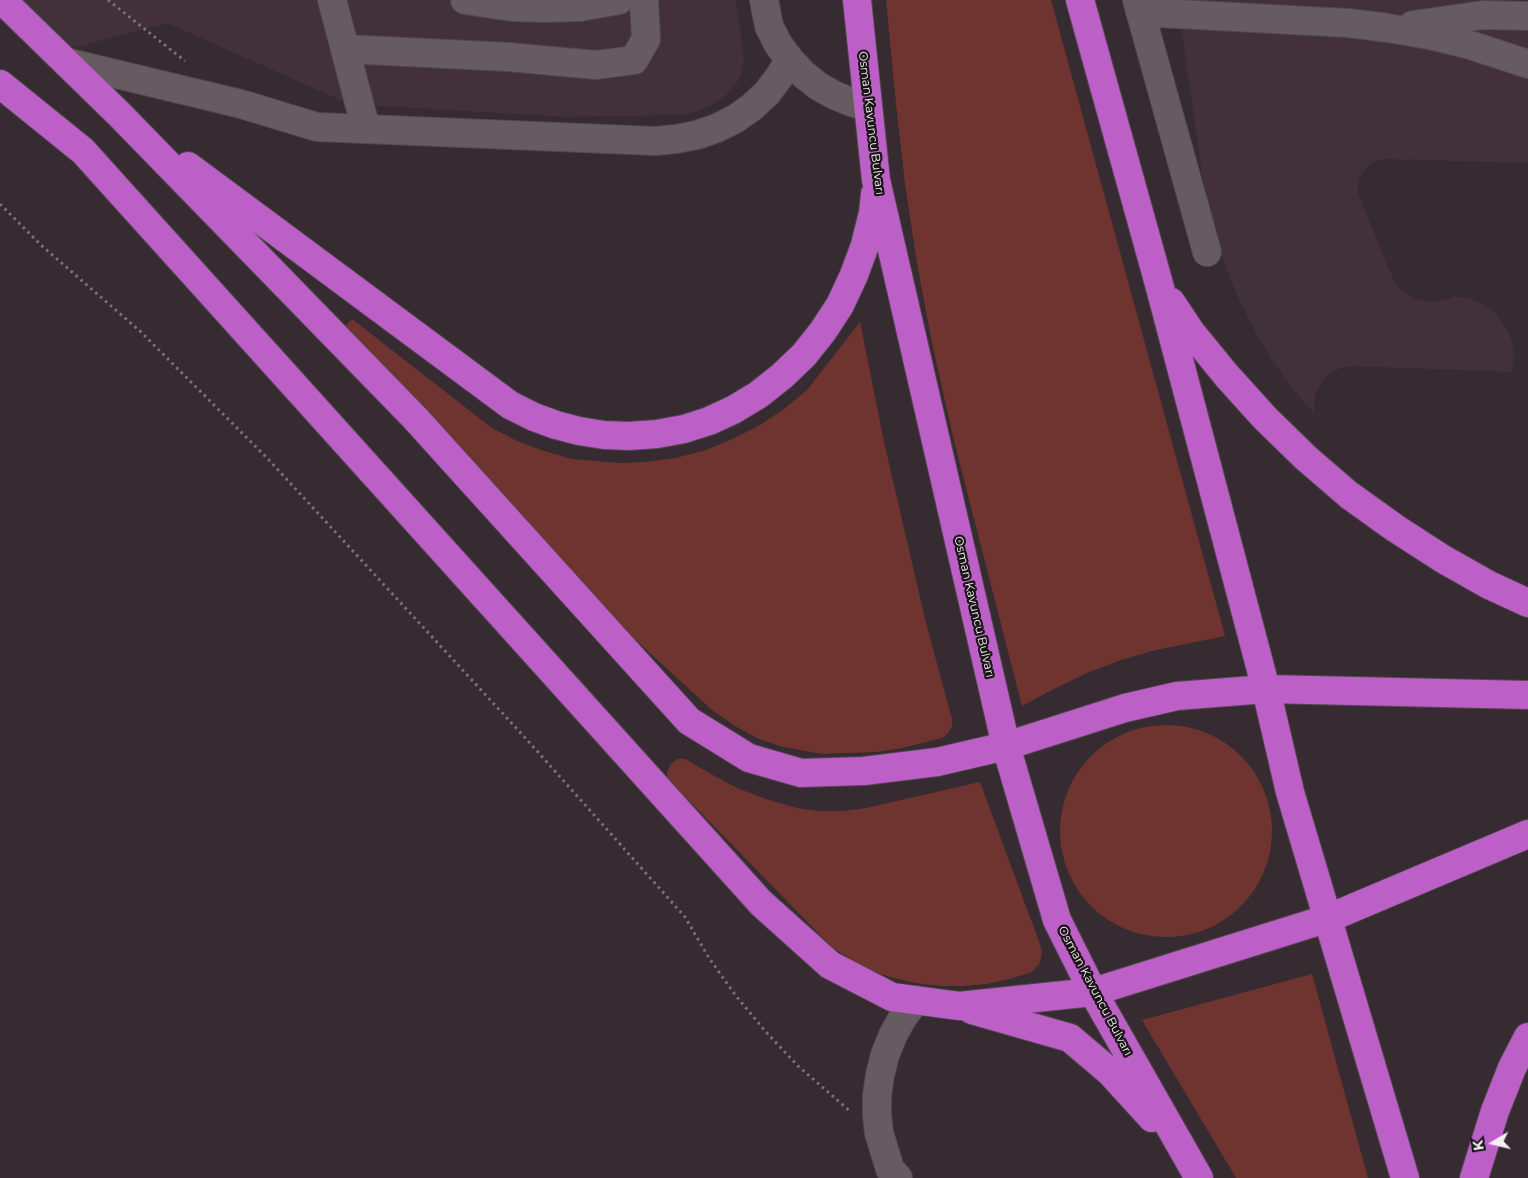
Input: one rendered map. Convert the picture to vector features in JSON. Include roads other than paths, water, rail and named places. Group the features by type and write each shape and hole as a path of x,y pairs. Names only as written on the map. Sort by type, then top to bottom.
{"highway":[{"path":"2,0 120,115 415,418 689,720 749,758 801,773 864,771 936,762 1006,746 1125,708 1178,696 1266,689 1528,695"},
{"name":"Osman Kavuncu Bulvarı","path":"857,0 876,180 1006,746 1057,920 1093,992 1192,1167"},
{"path":"1080,0 1159,284 1266,689 1290,792 1405,1178"},
{"path":"0,84 82,151 762,903 830,965 892,998 959,1006 1070,1038 1110,1072 1192,1167"},
{"path":"120,115 510,404 534,417 556,425 604,435 657,434 684,429 733,410 758,395 782,376 804,355 823,331 840,305 854,276 871,221 876,180"},
{"path":"1159,284 1191,332 1227,376 1265,418 1306,458 1349,495 1395,528 1443,559 1528,603"},
{"path":"959,1006 1093,992 1328,918 1528,834"},
{"path":"1474,1178 1495,1111 1512,1068 1528,1037"}],"street":[{"path":"332,0 366,129"},
{"path":"465,0 512,7 546,8 580,7 619,0"},
{"path":"345,49 509,57 596,65 634,60 646,39 644,0"},
{"path":"764,0 769,26 778,44 803,74 826,91 868,107"},
{"path":"1207,252 1138,6 1388,28 1470,45 1528,64"},
{"path":"1388,28 1483,16 1528,16"},
{"path":"66,62 241,104 317,127 655,141 697,135 736,119 767,93 790,60"},
{"path":"898,1178 890,1169 879,1133 877,1096 885,1055 893,1035 916,1000"}]}
